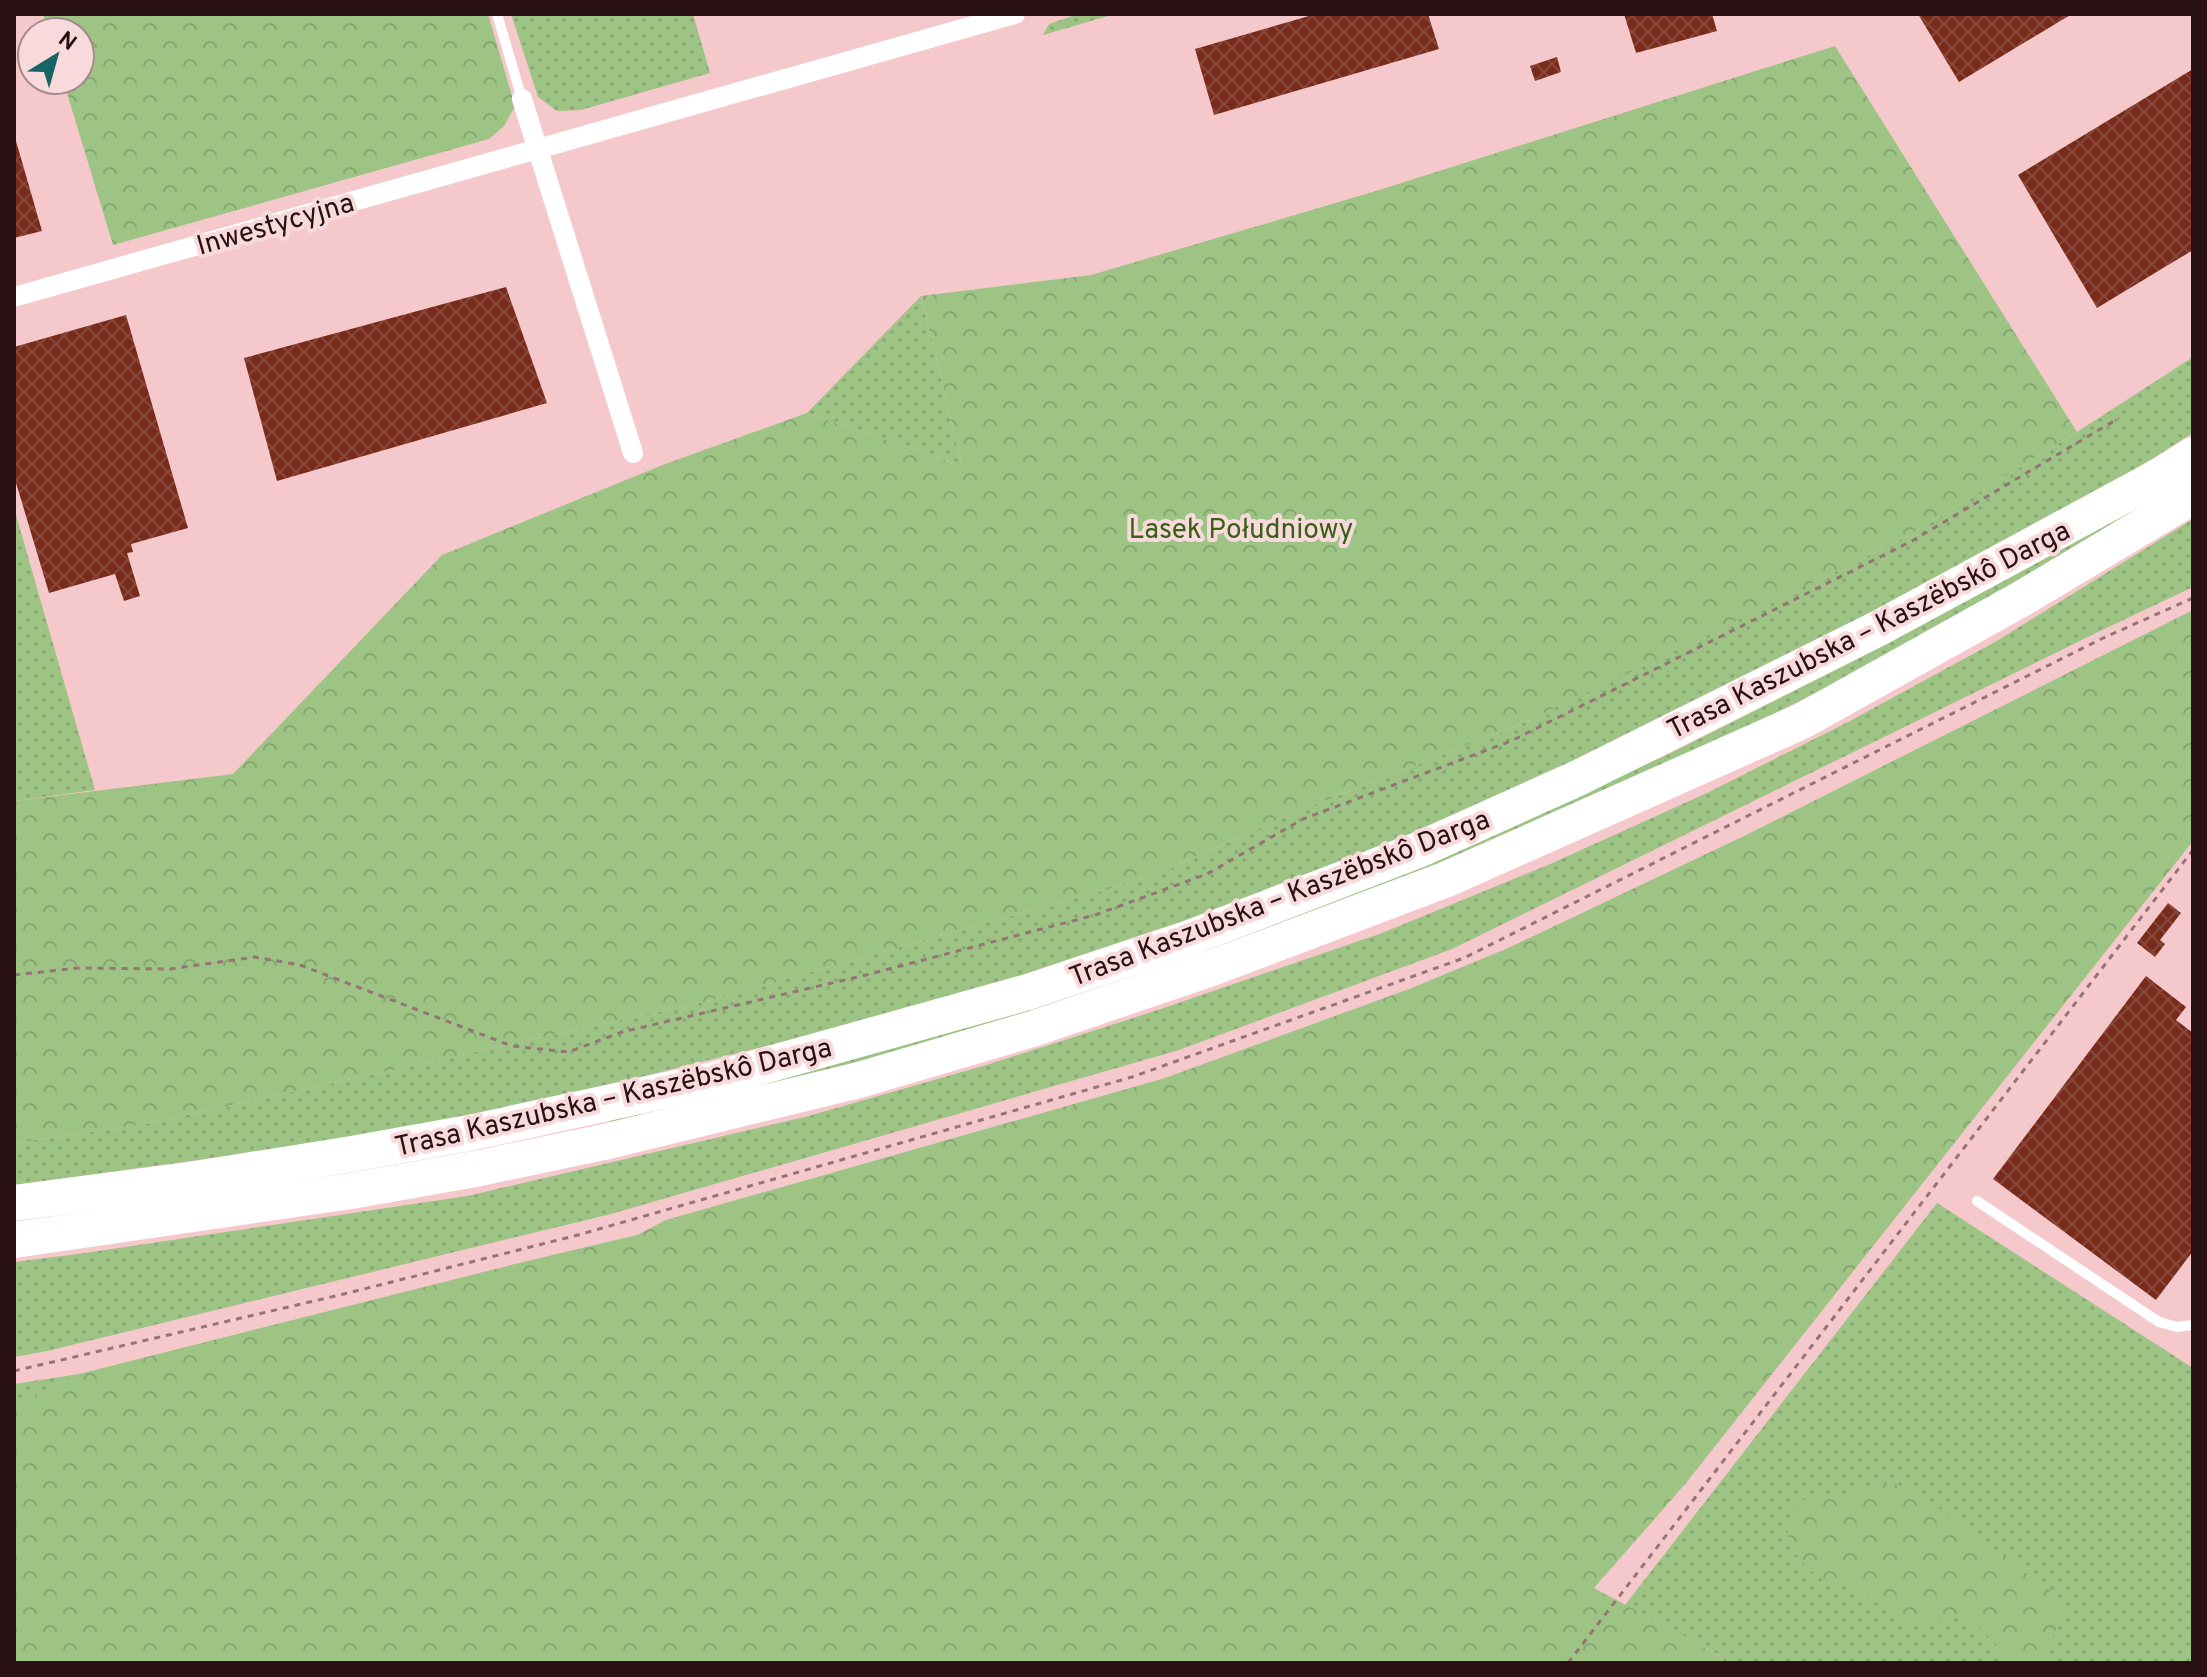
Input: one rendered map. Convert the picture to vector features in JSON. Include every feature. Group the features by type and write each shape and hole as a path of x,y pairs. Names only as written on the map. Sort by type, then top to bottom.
{"highway":[{"name":"Trasa Kaszubska – Kaszëbskô Darga","path":"14,1203 346,1155 469,1133 713,1080 1028,992 1187,939 1418,850 1578,778 1879,628 2193,455"},
{"name":"Trasa Kaszubska – Kaszëbskô Darga","path":"14,1240 351,1191 604,1142 859,1080 1032,1029 1209,969 1447,879 1802,721 2021,599 2193,496"}],"street":[{"name":"Inwestycyjna","path":"14,297 1015,14"},
{"path":"522,99 633,453"}],"lane":[{"path":"497,14 522,99"},
{"path":"514,1135 596,1106"},
{"path":"531,1146 604,1142"},
{"path":"346,1155 441,1151"},
{"path":"351,1191 427,1165"},
{"path":"1977,1201 2159,1322 2177,1327 2193,1325"}],"path":[{"path":"14,975 78,968 170,969 255,957 300,965 512,1046 568,1052 622,1032 866,975 1095,915 1207,874 1303,819 1511,741 1912,541 2119,418"},
{"path":"14,1371 344,1294 578,1235 1147,1072 1464,958 2086,646 2193,598"},
{"path":"1568,1663 2193,850"}],"green space":[{"path":"488,14 515,106 504,126 489,139 113,245 68,96 96,96 96,16 44,16"},
{"path":"511,14 693,14 710,73 581,110 557,111 538,97"},
{"path":"1078,14 1115,14 1043,35 1049,24"},
{"name":"Lasek Południowy","path":"1835,46 2077,432 1910,535 1521,724 1291,814 1154,876 704,1002 145,1124 14,1143 14,801 233,774 442,555 665,464 807,413 962,466 921,296 1091,275 1376,191"},
{"path":"921,296 962,466 807,413"},
{"path":"2193,357 2193,433 2112,484 1905,603 1468,813 1273,891 1013,978 790,1040 543,1101 309,1145 14,1185 14,1143 145,1124 704,1002 1154,876 1291,814 1521,724 1910,535"},
{"path":"2193,469 2193,481 1873,664 1684,759 1529,831 1063,1006 613,1129 608,1118 1501,830 1669,754 1861,657 2033,565"},
{"path":"14,508 95,790 14,801"},
{"path":"2193,519 2193,587 1452,949 1179,1050 611,1214 14,1357 14,1262 467,1196 805,1117 983,1066 1382,933 1548,865 1707,793 1848,722 1995,642"},
{"path":"2193,610 2193,841 1686,1483 1594,1588 1721,1656 1725,1663 14,1663 14,1407 79,1374 637,1235 666,1220 1165,1078 1409,989 1506,949 1744,836"},
{"path":"1937,1203 2193,1368 2193,1663 1725,1663 1721,1656 1625,1605"},
{"path":"79,1374 14,1407 14,1384"},
{"path":"1879,1482 1897,1485 1931,1502 2052,1592 2061,1605 2062,1615 2051,1641 2047,1663 2011,1662 1991,1639 1967,1621 1951,1618 1922,1626 1908,1623 1863,1594 1818,1575 1801,1561 1788,1533 1792,1511 1797,1505 1808,1498 1845,1493"}],"building":[{"path":"1316,14 1428,14 1439,49 1214,115 1195,49"},
{"path":"1624,14 1712,14 1717,31 1636,53"},
{"path":"1918,14 2072,14 1959,82"},
{"path":"1557,57 1561,72 1535,81 1530,66"},
{"path":"2193,69 2193,250 2097,308 2018,175"},
{"path":"14,134 42,231 14,238"},
{"path":"506,287 547,403 277,481 244,358"},
{"path":"126,315 188,528 131,544 133,552 127,553 140,596 124,601 115,574 49,593 14,476 14,347"},
{"path":"2168,903 2181,913 2160,940 2165,944 2155,957 2137,943"},
{"path":"2146,976 2186,1007 2176,1020 2193,1033 2193,1251 2156,1300 1993,1179"}]}
